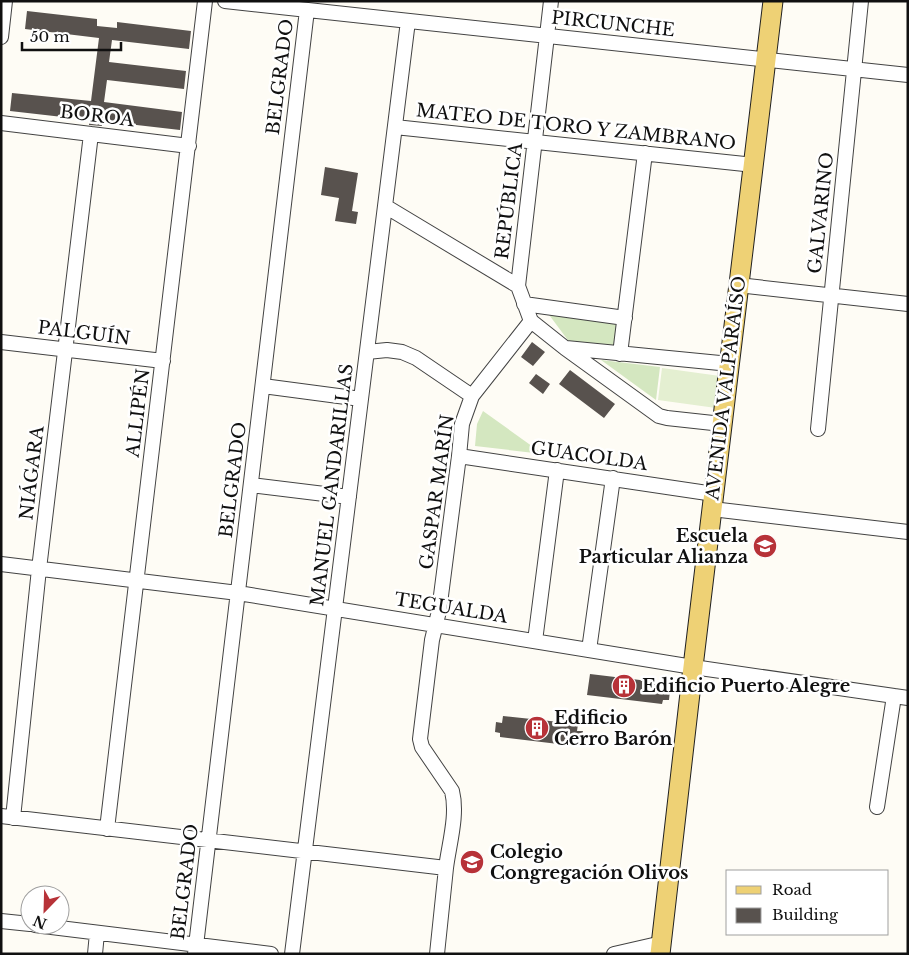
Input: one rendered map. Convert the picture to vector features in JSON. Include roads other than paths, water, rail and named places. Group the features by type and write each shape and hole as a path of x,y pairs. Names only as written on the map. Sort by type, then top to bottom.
{"main road":[{"name":"AVENIDA VALPARAÍSO","path":"661,948 773,1"}],"street":[{"path":"1,37 5,1"},
{"name":"ALLIPÉN","path":"107,829 205,1"},
{"name":"PIRCUNCHE","path":"225,1 307,10 323,6 408,21 908,75"},
{"name":"REPÚBLICA","path":"518,286 551,1"},
{"name":"GALVARINO","path":"818,429 861,1"},
{"name":"BELGRADO","path":"196,949 307,10"},
{"name":"MANUEL GANDARILLAS","path":"292,954 408,21"},
{"name":"BOROA","path":"1,123 188,146"},
{"name":"MATEO DE TORO Y ZAMBRANO","path":"395,127 754,165"},
{"name":"NIÁGARA","path":"7,817 66,350 91,134"},
{"path":"620,354 645,153"},
{"path":"385,206 518,286 532,321 565,348 659,416 722,424"},
{"path":"738,285 908,304"},
{"path":"524,304 625,318"},
{"name":"GASPAR MARÍN","path":"446,868 454,798 452,791 422,747 420,739 432,640 439,612 462,424 472,396 532,321"},
{"name":"PALGUÍN","path":"1,342 163,361"},
{"path":"565,348 730,364"},
{"path":"367,352 387,350 402,352 416,358 472,396"},
{"path":"263,386 361,399"},
{"name":"GUACOLDA","path":"459,456 612,478 713,501 908,532"},
{"path":"535,641 557,470"},
{"path":"589,650 612,478"},
{"path":"251,485 349,497"},
{"name":"TEGUALDA","path":"1,564 238,592 693,667 901,697 877,807"},
{"path":"7,817 446,868 437,954"},
{"path":"1,921 20,923"},
{"path":"70,929 196,949 271,954"},
{"path":"95,954 97,932"},
{"path":"614,954 661,948"}],"place":[{"name":"Escuela Particular Alianza","path":"765,546"},
{"name":"Edificio Puerto Alegre","path":"624,686"},
{"name":"Edificio Cerro Barón","path":"537,728"},
{"name":"Colegio Congregación Olivos","path":"472,862"}]}
